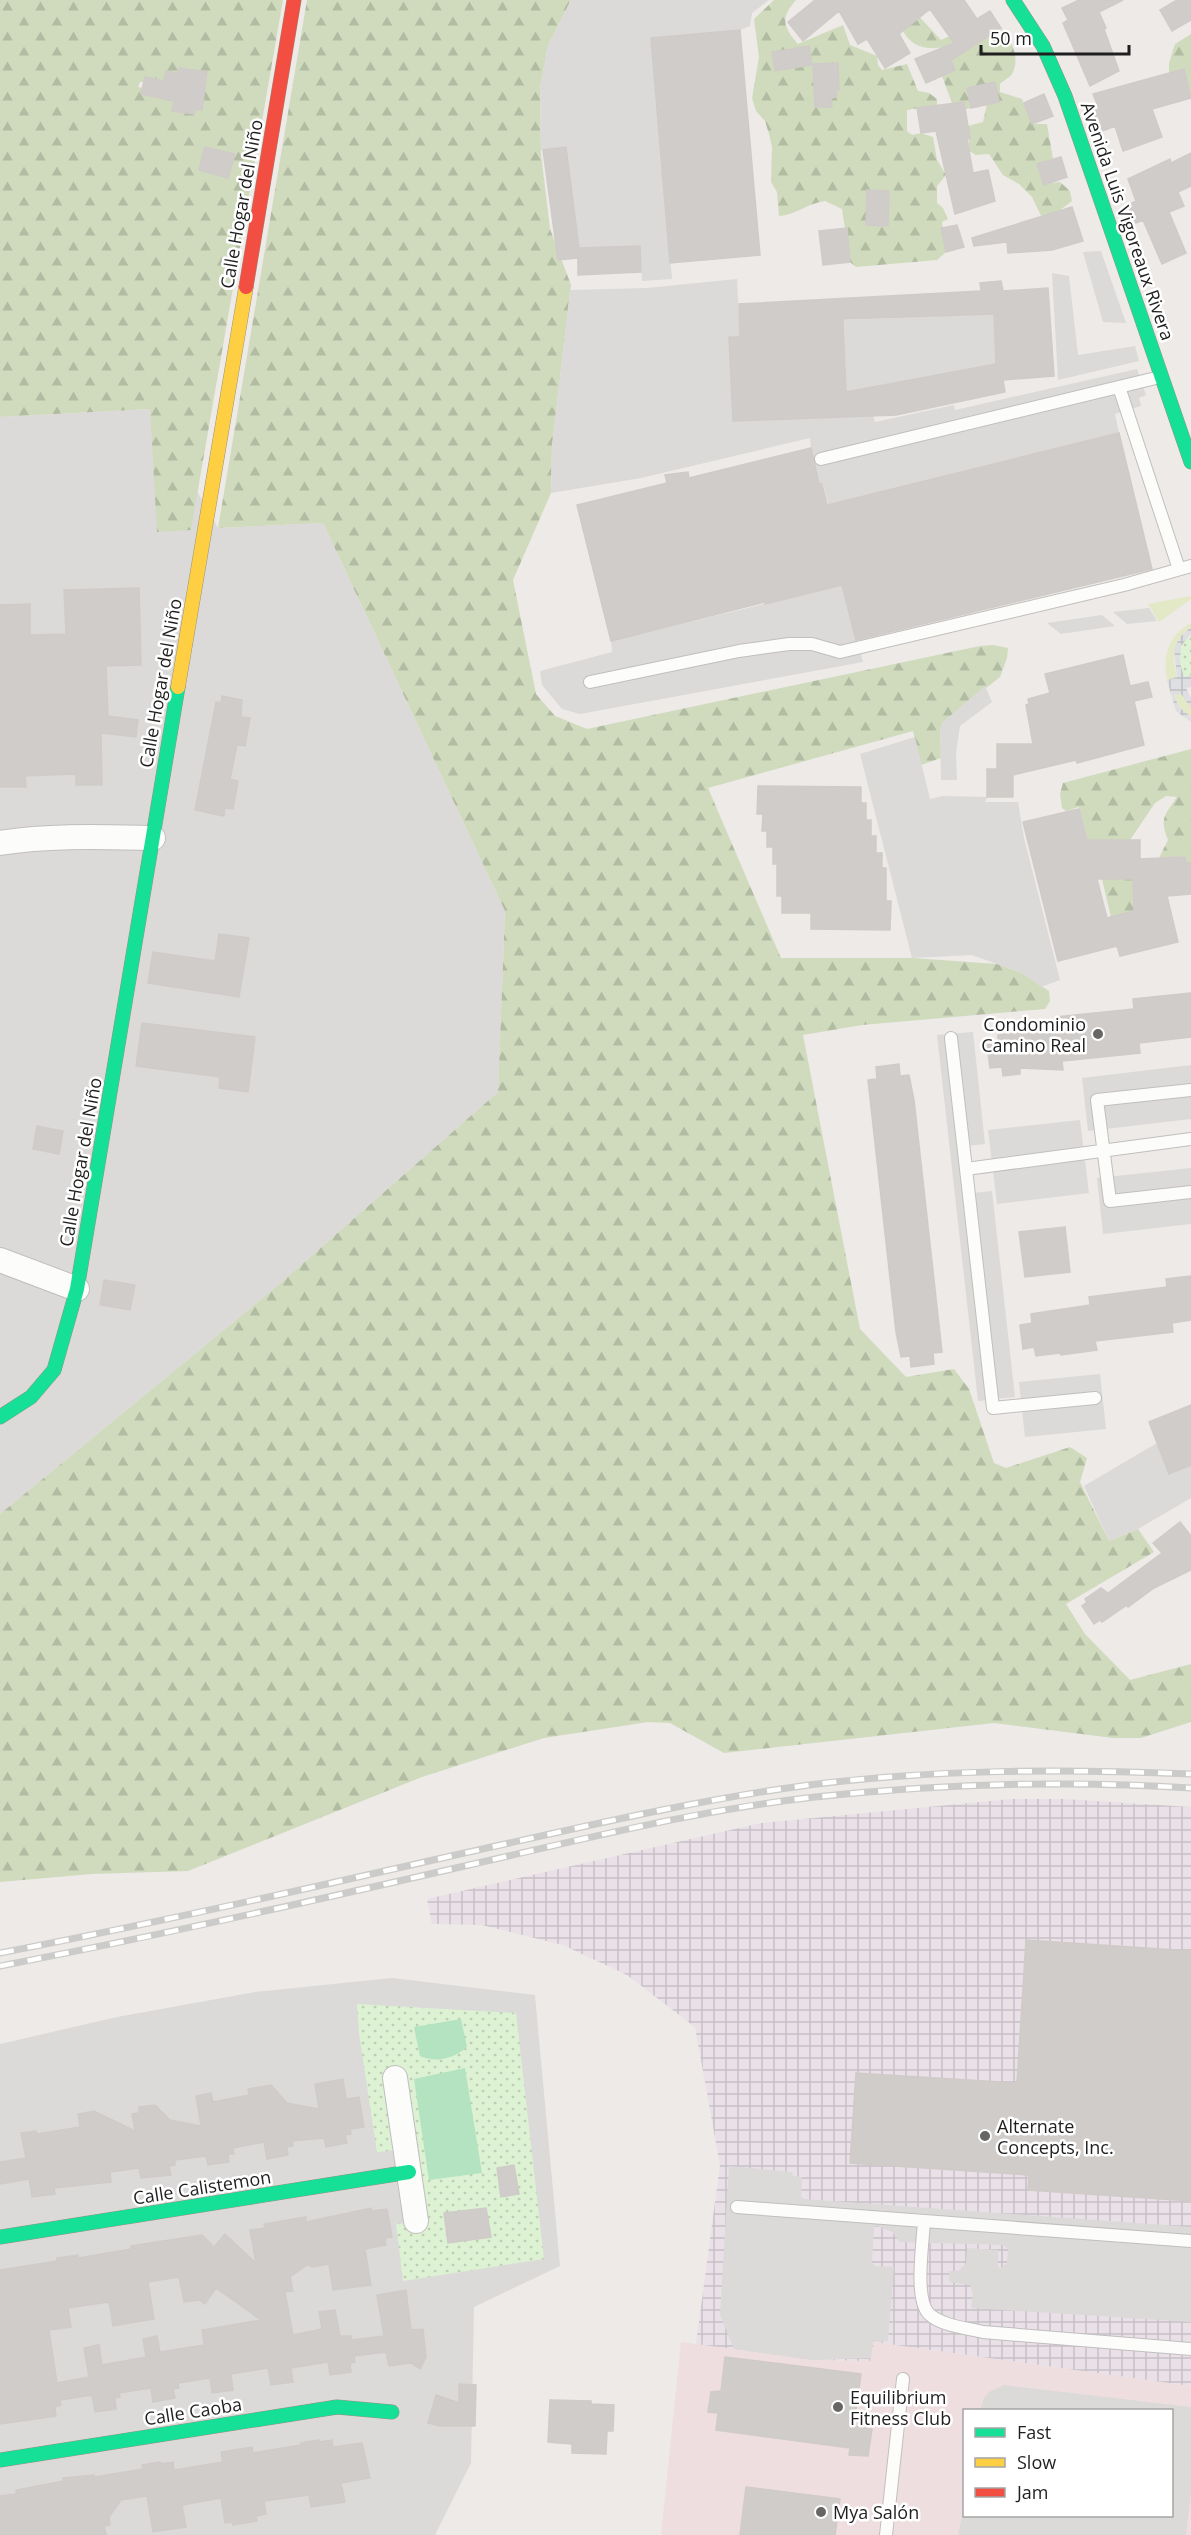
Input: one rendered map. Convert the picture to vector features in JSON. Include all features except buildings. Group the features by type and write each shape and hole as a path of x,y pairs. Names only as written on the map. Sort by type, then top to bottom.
{"street":[{"name":"Calle Hogar del Niño","path":"0,1416 31,1397 54,1370 77,1289 294,0"},
{"name":"Avenida Luis Vigoreaux Rivera","path":"1013,0 1027,18 1045,51 1076,120 1191,462"},
{"path":"0,843 25,839 153,838"},
{"path":"0,1260 77,1289"},
{"path":"395,2078 416,2221"},
{"name":"Calle Calistemon","path":"0,2237 409,2172"},
{"name":"Calle Caoba","path":"0,2460 337,2407 392,2412"}],"lane":[{"path":"821,459 1162,377"},
{"path":"590,682 740,651 789,644 812,644 840,652 1124,585 1185,568 1119,387"},
{"path":"951,1038 993,1408 1095,1398"},
{"path":"1191,1090 1097,1100 1110,1201 1191,1192"},
{"path":"966,1169 1191,1138"},
{"path":"737,2206 1191,2241"},
{"path":"924,2221 921,2296 929,2314 950,2324 983,2332 1191,2349"},
{"path":"886,2535 903,2379"}],"shaded area":[{"path":"571,0 769,0 752,13 750,26 740,30 651,38 672,279 642,281 640,246 579,248 566,147 541,150 540,88 548,46"},
{"path":"1101,251 1126,323 1103,322 1083,252"},
{"path":"1052,273 1069,276 1078,355 1135,346 1139,361 1058,380"},
{"path":"737,279 740,337 729,338 733,421 847,416 844,320 994,314 996,364 867,388 875,422 954,405 955,410 1137,369 1146,395 1139,398 1141,406 1115,414 1119,433 828,504 823,484 819,484 810,438 641,478 551,493 552,446 570,290 647,288"},
{"path":"150,409 218,528 323,523 505,911 498,1092 276,1287 0,1514 0,417"},
{"path":"842,585 863,662 580,714 562,709 542,685 540,671 612,652 611,641"},
{"path":"1149,608 1157,621 1127,624 1113,612"},
{"path":"1102,615 1115,626 1061,634 1047,623"},
{"path":"1191,627 1191,634 1181,646 1180,663 1184,677 1191,675 1191,687 1186,688 1191,698 1191,708 1181,694 1174,695 1179,707 1191,717 1191,722 1176,711 1167,680 1177,677 1174,649 1180,637"},
{"path":"985,686 992,702 960,726 956,753 957,780 941,780 940,730 943,722"},
{"path":"915,737 930,799 943,796 987,797 985,802 1018,802 1024,838 1060,980 1041,987 1022,973 972,955 912,958 860,754"},
{"path":"973,1032 985,1144 957,1147 963,1194 992,1191 1015,1397 978,1401 937,1035"},
{"path":"1191,1065 1191,1119 1088,1131 1082,1078"},
{"path":"1080,1120 1089,1193 997,1204 988,1130"},
{"path":"1191,1168 1191,1224 1103,1234 1097,1178"},
{"path":"1100,1374 1106,1429 1025,1437 1019,1382"},
{"path":"1157,1443 1169,1473 1191,1465 1191,1498 1138,1529 1109,1541 1084,1486"},
{"path":"1011,1799 1063,1799 1191,1807 1191,2386 874,2342 870,2361 813,2360 696,2344 720,2165 695,2027 627,1975 563,1945 482,1925 432,1924 427,1899 761,1823"},
{"path":"392,1978 535,1995 560,2266 474,2307 471,2463 435,2535 0,2535 0,2044 117,2017 255,1992"},
{"path":"729,2166 792,2172 793,2176 802,2177 801,2197 804,2199 1191,2227 1191,2322 971,2308 973,2295 970,2285 949,2282 949,2271 958,2271 966,2264 967,2248 998,2250 998,2267 1001,2268 1007,2263 1008,2249 1003,2245 900,2242 892,2232 877,2226 874,2227 872,2263 875,2266 894,2267 888,2341 873,2342 871,2358 813,2360 734,2349 720,2315"},
{"path":"681,2342 813,2360 870,2361 873,2342 1191,2386 1191,2535 661,2535"},
{"path":"1004,2385 1191,2407 1191,2492 1186,2535 958,2535 963,2512 963,2517 1173,2517 1173,2409 980,2409 989,2392"}],"green space":[{"path":"0,0 283,0 191,530 157,532 150,409 0,417","holes":["179,68 207,72 202,110 195,109 194,114 176,86 164,84 166,71 178,73","146,77 158,79 154,97 141,94 142,88 138,87","206,147 235,155 228,178 200,170"]},
{"path":"307,0 571,0 548,46 540,88 541,154 550,229 571,285 552,446 551,493 513,580 536,694 555,716 587,729 980,646 993,645 1008,648 1000,677 943,722 940,730 941,758 921,765 913,731 708,788 781,958 912,958 997,964 1022,973 1049,991 1050,1001 1045,1009 862,1025 803,1035 860,1329 906,1377 954,1369 969,1389 994,1463 1006,1468 1070,1447 1087,1458 1080,1482 1109,1541 1138,1529 1154,1552 1066,1604 1085,1634 1130,1680 1191,1664 1191,1722 1141,1738 1113,1738 994,1723 724,1753 670,1723 648,1722 544,1738 422,1777 188,1871 92,1874 0,1882 0,1514 276,1287 498,1092 505,911 323,523 218,528"},
{"path":"774,0 796,0 787,12 785,22 798,44 843,25 850,45 877,56 878,65 882,70 907,64 918,91 929,93 937,99 937,105 907,110 907,131 912,135 921,133 933,137 937,160 946,175 937,186 937,203 943,208 948,219 942,222 946,252 937,260 856,267 850,262 842,209 825,201 791,214 779,216 777,192 771,182 772,147 765,121 756,111 752,98 759,57 754,19"},
{"path":"914,11 941,40 956,33 1001,28 1008,38 1014,49 1015,68 1012,74 1000,84 1000,92 1022,99 1032,124 1047,124 1053,159 1038,164 1044,184 1060,182 1070,191 1072,201 1045,224 1032,197 1019,184 1003,175 989,154 976,155 969,151 968,126 983,122 987,104 999,102 995,82 967,88 971,108 961,110 953,106 942,76 955,70 946,47 926,48 915,44 902,29"},
{"path":"1191,34 1191,96 1184,69 1169,73 1169,63 1175,44"},
{"path":"1191,596 1191,599 1159,622 1148,604"},
{"path":"1191,623 1191,627 1185,632 1175,650 1177,678 1167,680 1168,647 1177,634"},
{"path":"1191,635 1191,675 1184,677 1180,660 1181,648"},
{"path":"1181,693 1191,708 1191,717 1179,707 1174,695"},
{"path":"1191,749 1191,863 1186,863 1185,857 1159,858 1168,840 1164,827 1165,817 1177,797 1166,796 1155,803 1130,840 1112,840 1111,866 1095,867 1079,807 1066,811 1062,808 1060,794 1063,783"},
{"path":"1102,879 1133,879 1147,948 1144,950 1132,912 1111,917"},
{"path":"357,2004 516,2013 544,2259 403,2281 396,2224 428,2220 418,2148 377,2152 359,2033","holes":["514,2165 518,2194 501,2196 497,2168","486,2208 490,2237 449,2243 444,2213"]},
{"path":"461,2019 467,2047 444,2059 420,2056 414,2027"},
{"path":"465,2068 482,2173 429,2180 414,2079"}],"railway":[{"path":"0,1953 226,1906 629,1817 719,1799 809,1785 952,1773 1095,1771 1191,1774"},
{"path":"0,1966 235,1918 641,1826 728,1809 815,1797 956,1786 1097,1784 1191,1788"}],"traffic: fast":[{"path":"1013,0 1043,46 1065,96 1191,462"},
{"path":"0,1417 31,1397 54,1370 77,1289 178,687"},
{"path":"0,2237 409,2172"},
{"path":"0,2460 337,2407 392,2412"}],"traffic: slow":[{"path":"178,687 246,287"}],"traffic: jam":[{"path":"246,287 294,0"}],"place":[{"name":"Condominio Camino Real","path":"1098,1034"},
{"name":"Alternate Concepts, Inc.","path":"985,2136"},
{"name":"Equilibrium Fitness Club","path":"838,2407"},
{"name":"Mya Salón","path":"821,2512"}]}
